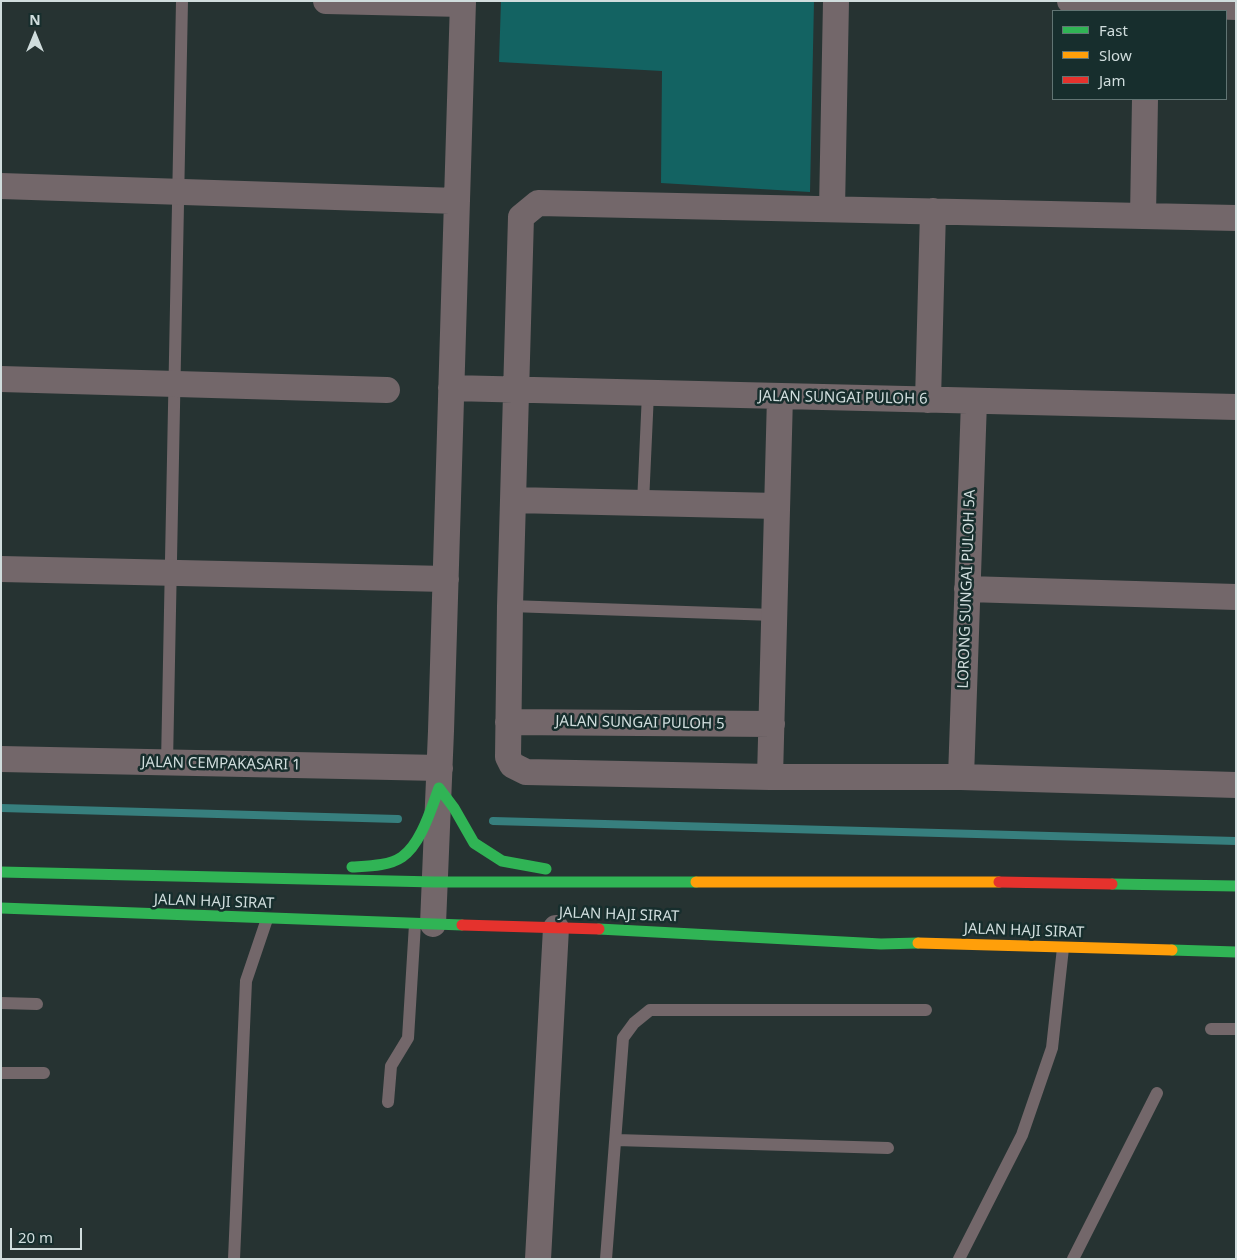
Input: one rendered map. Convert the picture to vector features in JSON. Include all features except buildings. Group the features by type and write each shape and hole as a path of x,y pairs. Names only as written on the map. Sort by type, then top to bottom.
{"main road":[{"path":"144,875 312,870 375,866 402,857 418,839 439,778"},
{"path":"439,778 474,843 502,861 559,871 702,883"},
{"name":"JALAN HAJI SIRAT","path":"1,872 435,882 1038,882 1236,887"},
{"name":"JALAN HAJI SIRAT","path":"1,908 267,919 628,930 881,944 936,942 1063,948 1236,951"}],"street":[{"path":"326,1 463,3 435,882 424,924"},
{"path":"832,209 836,1"},
{"path":"1070,1 1147,8 1236,7"},
{"path":"1143,216 1145,100"},
{"path":"1,186 457,200"},
{"path":"1236,218 538,203 521,218 508,722 508,757 512,765 526,772 770,777 961,778 1236,785"},
{"path":"928,400 933,212"},
{"path":"1,379 387,390"},
{"name":"JALAN SUNGAI PULOH 6","path":"451,388 1236,407"},
{"path":"770,777 780,396"},
{"name":"LORONG SUNGAI PULOH 5A","path":"961,778 974,401"},
{"path":"513,500 777,506"},
{"path":"1,568 446,579"},
{"path":"967,589 1236,598"},
{"name":"JALAN SUNGAI PULOH 5","path":"508,722 772,724"},
{"name":"JALAN CEMPAKASARI 1","path":"1,759 167,763 439,778"},
{"path":"538,1259 556,928"}],"lane":[{"path":"167,763 182,1"},
{"path":"643,503 648,393"},
{"path":"510,606 774,615"},
{"path":"234,1259 246,981 267,919"},
{"path":"388,1102 391,1066 408,1038 424,924"},
{"path":"959,1259 1022,1135 1052,1048 1063,948"},
{"path":"1,1003 37,1004"},
{"path":"606,1259 624,1038 634,1023 650,1010 926,1010"},
{"path":"1211,1029 1236,1029"},
{"path":"1,1073 44,1073"},
{"path":"1073,1259 1157,1094"},
{"path":"616,1140 888,1148"}],"shaded area":[{"path":"501,1 814,1 810,192 661,183 662,71 499,62"}],"waterway":[{"path":"1,808 398,819"},
{"path":"493,821 1236,841"}],"traffic: fast":[{"path":"439,788 454,808 474,843 502,861 546,869"},
{"path":"352,867 391,862 409,851 425,826 439,788"},
{"path":"1,872 435,882 696,882"},
{"path":"1112,884 1236,886"},
{"path":"1,908 462,925"},
{"path":"599,929 881,944 918,943"},
{"path":"1172,950 1236,952"}],"traffic: slow":[{"path":"696,882 999,882"},
{"path":"918,943 1172,950"}],"traffic: jam":[{"path":"999,882 1112,884"},
{"path":"462,925 599,929"}]}
